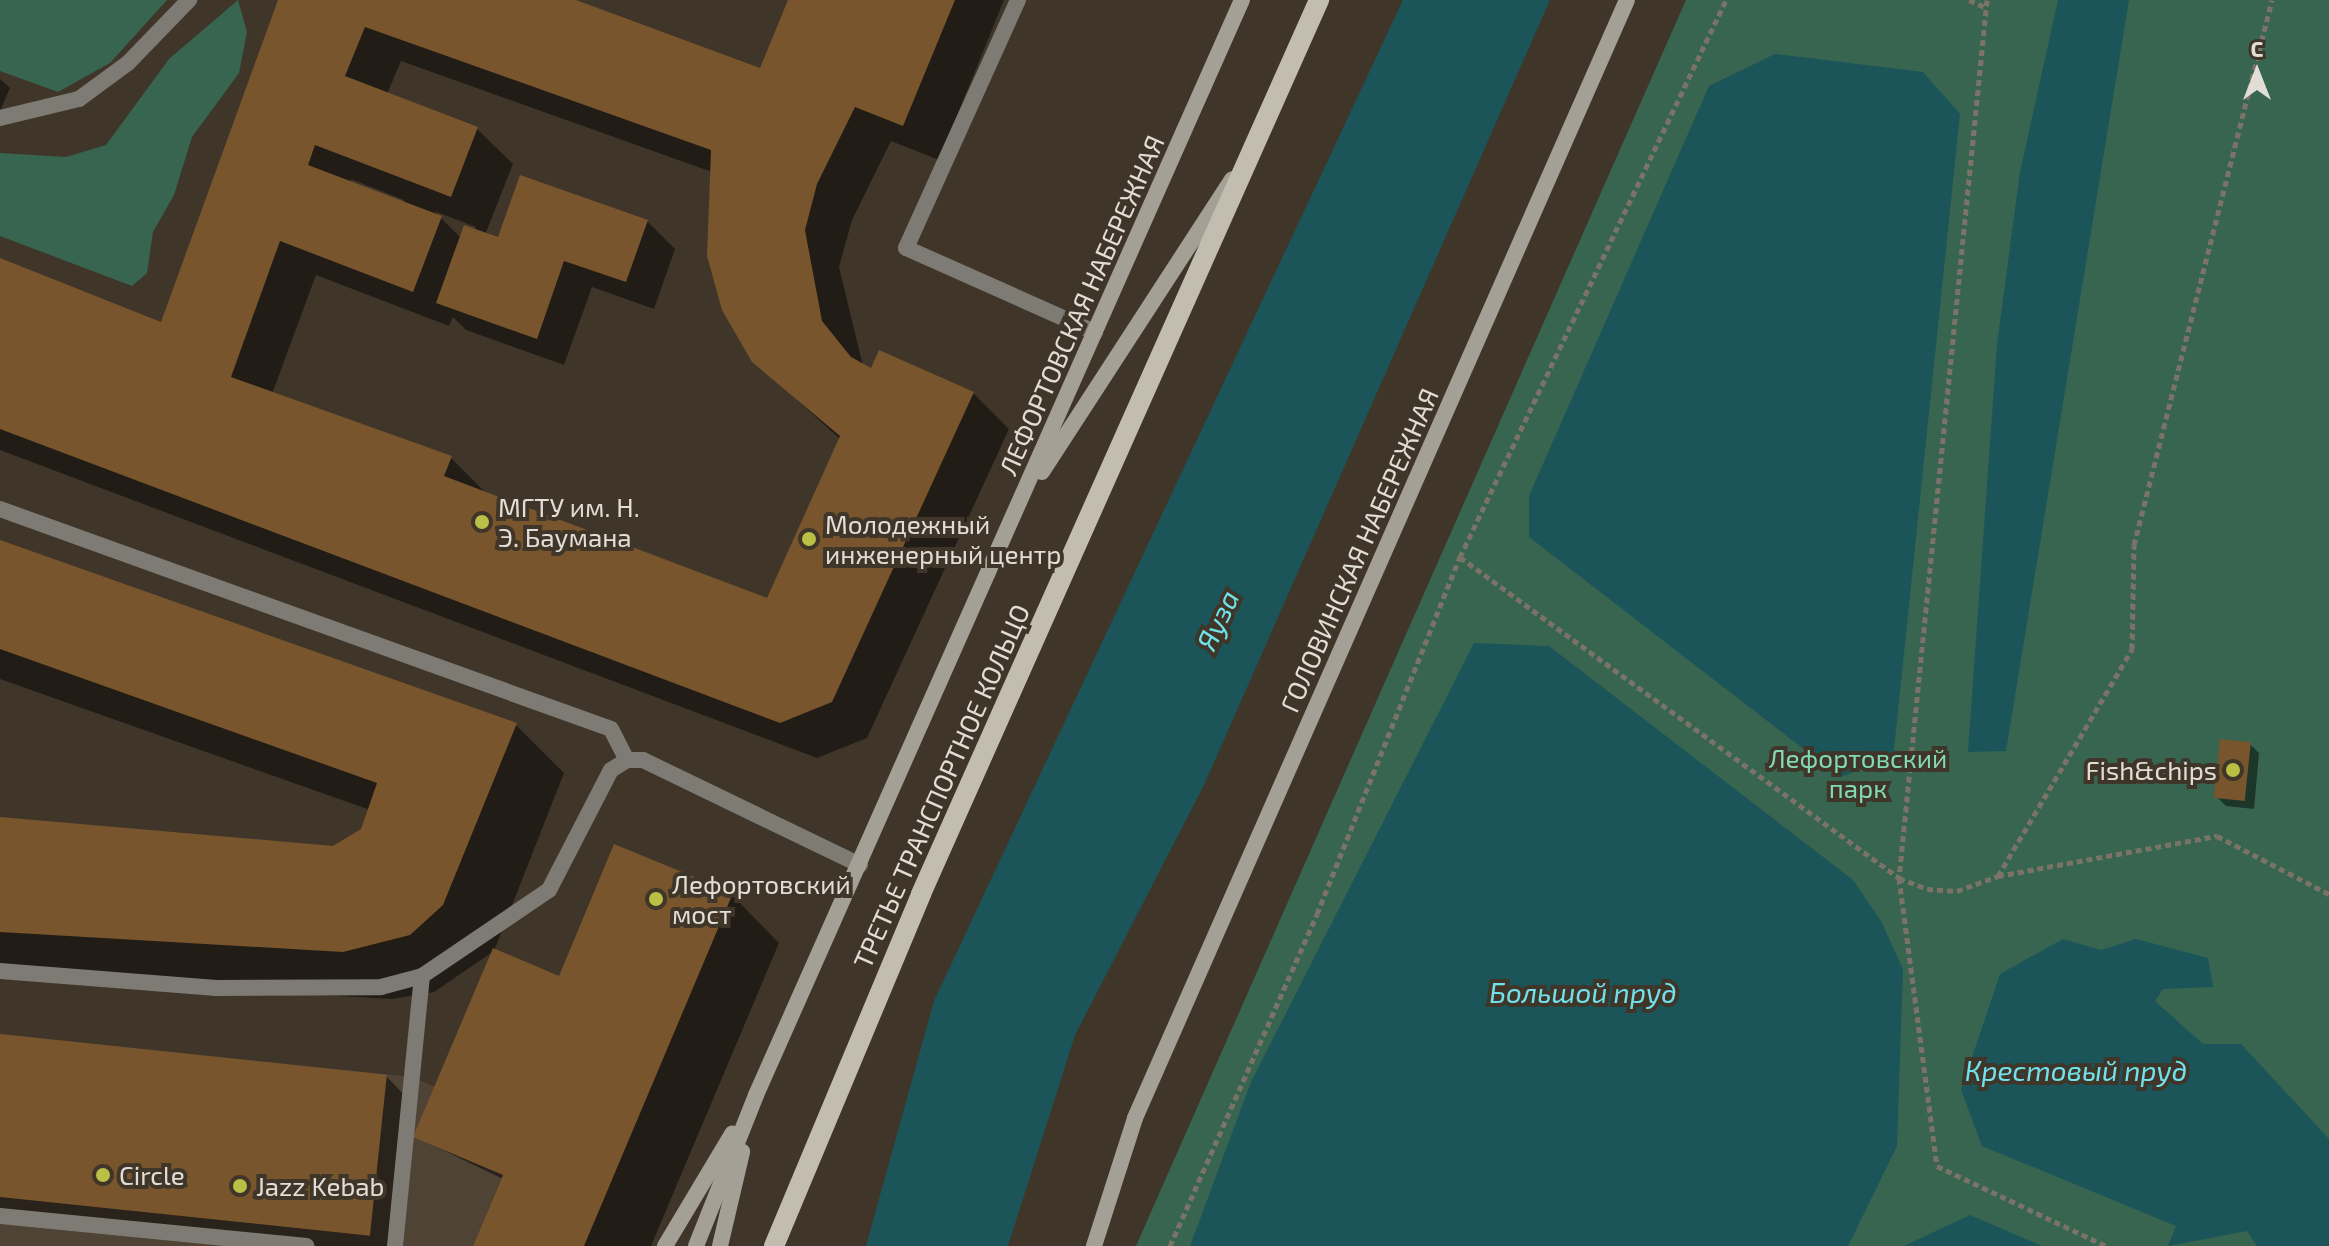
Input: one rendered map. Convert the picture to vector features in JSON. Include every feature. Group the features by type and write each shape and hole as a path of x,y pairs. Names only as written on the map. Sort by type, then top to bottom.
{"main road":[{"name":"ЛЕФОРТОВСКАЯ НАБЕРЕЖНАЯ","path":"696,1246 756,1095 1242,0"},
{"name":"ТРЕТЬЕ ТРАНСПОРТНОЕ КОЛЬЦО","path":"774,1246 921,894 1319,0"},
{"name":"ГОЛОВИНСКАЯ НАБЕРЕЖНАЯ","path":"1094,1246 1135,1118 1627,0"},
{"path":"1015,513 1256,142"},
{"path":"665,1246 756,1095"},
{"path":"720,1246 756,1095"}],"street":[{"path":"0,118 79,99 128,63 189,0"},
{"path":"1018,0 906,248 1095,332"},
{"path":"0,509 611,729 627,760"},
{"path":"0,971 216,988 381,987 422,976 549,890 611,770 627,760 643,760 860,865"},
{"path":"395,1246 422,976"},
{"path":"0,1216 307,1246"}],"path":[{"path":"1170,1246 1317,914 1460,557 1726,0"},
{"path":"1969,0 1986,4 1899,878 1937,1166 2106,1246"},
{"path":"1998,876 2132,649 2134,545 2272,0"},
{"path":"1460,557 1899,878 1957,891 1998,876 2217,836 2329,894"}],"shaded area":[{"path":"0,1034 412,1077 524,1124 473,1246 0,1246"}],"green space":[{"path":"0,0 167,0 110,63 58,92 0,71"},
{"path":"238,0 247,32 239,73 192,137 174,195 153,232 147,273 132,286 0,236 0,153 66,157 106,145 169,59"},
{"name":"Лефортовский парк","path":"1686,0 2329,0 2329,1246 1136,1246"}],"water":[{"name":"Яуза","path":"1403,0 1550,0 1204,785 1075,1035 1008,1246 866,1246 934,1001"},
{"path":"2058,0 2129,0 2006,751 1968,752 1997,345 2020,172"},
{"path":"1775,54 1923,72 1960,114 1893,759 1840,777 1529,537 1529,496 1709,86"},
{"name":"Большой пруд","path":"1474,643 1549,646 1853,880 1881,921 1903,969 1897,1146 1848,1246 1190,1246 1251,1082"},
{"name":"Крестовый пруд","path":"2063,939 2101,950 2136,939 2208,958 2213,987 2163,989 2155,1001 2203,1044 2241,1044 2329,1139 2329,1246 2257,1246 2247,1231 2168,1246 2176,1226 1982,1146 1961,1090 2000,974"},
{"path":"1970,1215 2042,1246 1904,1246"}],"building":[{"path":"278,0 576,0 760,68 788,0 955,0 903,126 855,107 817,184 805,230 822,321 851,357 871,368 879,350 974,392 832,702 780,723 0,429 0,258 161,322","holes":["365,27 711,150 707,256 722,310 752,362 840,436 767,598 444,476 452,456 231,377 280,241 413,292 442,216 308,165 315,145 451,197 478,127 345,76"]},
{"path":"520,175 648,220 626,282 564,261 537,339 436,303 464,225 498,237"},
{"path":"0,540 517,723 443,905 410,935 343,952 0,932 0,817 333,846 361,829 377,783 0,649"},
{"name":"Fish&chips","path":"2220,739 2251,742 2245,801 2214,798"},
{"path":"614,844 733,893 584,1246 473,1246 503,1175 413,1137 493,948 559,976"},
{"path":"0,1034 387,1075 370,1236 0,1197"}],"place":[{"name":"МГТУ им. Н. Э. Баумана","path":"482,522"},
{"name":"Молодежный инженерный центр","path":"809,539"},
{"name":"Fish&chips","path":"2233,770"},
{"name":"Лефортовский мост","path":"656,899"},
{"name":"Circle","path":"103,1175"},
{"name":"Jazz Kebab","path":"240,1186"}]}
